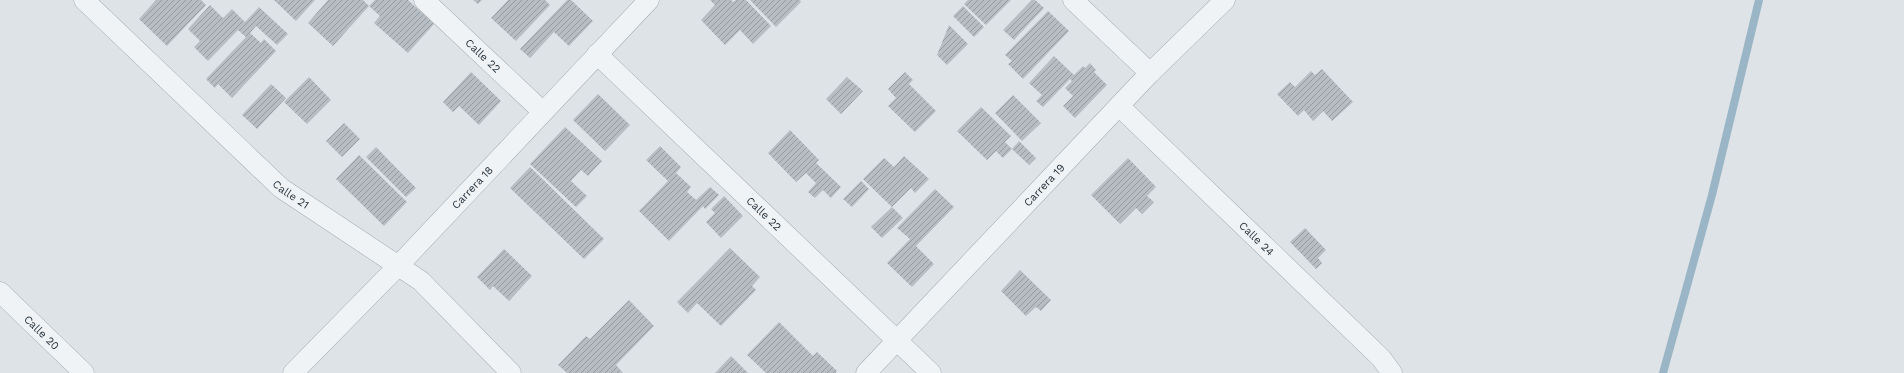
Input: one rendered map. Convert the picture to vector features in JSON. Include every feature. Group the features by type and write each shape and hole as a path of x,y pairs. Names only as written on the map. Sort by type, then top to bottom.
{"street":[{"name":"Calle 21","path":"84,0 281,188 420,281 511,373"},
{"name":"Calle 22","path":"424,0 543,112"},
{"name":"Carrera 18","path":"293,373 398,266 648,0"},
{"path":"1073,0 1150,73"},
{"name":"Carrera 19","path":"866,373 895,340 958,278 1150,73 1225,0"},
{"name":"Calle 22","path":"597,54 931,373"},
{"name":"Calle 24","path":"1119,106 1381,358 1392,373"},
{"name":"Calle 20","path":"0,292 84,373"}],"building":[{"path":"156,0 201,0 206,5 167,46 139,19"},
{"path":"274,0 315,0 296,21"},
{"path":"328,0 363,0 369,6 333,46 308,23"},
{"path":"375,0 408,0 434,24 408,53 374,23 380,16 369,6"},
{"path":"473,0 482,0 478,4"},
{"path":"508,0 545,0 550,5 516,41 491,18"},
{"path":"567,0 571,0 593,21 569,46 554,32 530,58 520,49"},
{"path":"710,0 731,0 733,2 736,0 746,0 771,26 753,44 740,30 725,45 701,20 715,5"},
{"path":"750,0 800,0 801,2 776,27"},
{"path":"968,0 1011,0 986,25 964,4"},
{"path":"1032,0 1035,0 1044,8 1014,40 1003,30"},
{"path":"210,5 223,18 232,9 245,22 259,7 288,34 277,45 256,26 250,33 261,43 264,39 276,51 232,98 218,84 215,88 206,79 246,37 238,30 208,61 194,47 200,41 188,29"},
{"path":"963,6 984,27 974,37 953,16"},
{"path":"1048,11 1069,31 1023,79 1008,64 1012,61 1005,55"},
{"path":"949,25 968,44 947,65 937,55"},
{"path":"1054,56 1074,75 1083,66 1085,68 1090,63 1096,70 1094,72 1107,85 1075,118 1063,106 1073,96 1065,88 1072,81 1070,79 1043,107 1036,101 1042,95 1029,83"},
{"path":"1322,69 1353,102 1332,121 1323,111 1313,121 1304,110 1298,116 1277,94 1290,82 1295,87 1311,71 1315,75"},
{"path":"471,72 501,101 479,125 459,106 453,112 443,102"},
{"path":"905,72 913,80 909,84 936,111 915,132 888,106 896,98 888,89"},
{"path":"309,77 331,100 307,124 284,102"},
{"path":"847,77 863,91 841,114 826,99"},
{"path":"271,84 286,98 257,129 242,115"},
{"path":"598,94 630,125 605,151 573,120"},
{"path":"1013,95 1041,123 1022,141 995,113"},
{"path":"981,107 1011,136 1005,142 1012,149 1003,158 996,151 987,160 957,131"},
{"path":"344,123 360,139 342,157 326,141"},
{"path":"565,127 602,161 588,176 581,170 571,181 587,196 576,207 530,164"},
{"path":"790,130 819,160 816,163 841,187 831,198 823,190 815,198 808,192 816,183 806,173 796,182 768,153"},
{"path":"1019,141 1036,158 1029,165 1012,149"},
{"path":"660,146 681,167 676,173 691,187 687,192 696,200 710,187 719,195 705,209 703,206 669,241 639,211 668,181 646,160"},
{"path":"376,147 416,188 406,197 366,157"},
{"path":"359,155 407,202 384,226 336,179"},
{"path":"904,156 929,179 915,193 911,188 892,207 863,179 884,158 894,167"},
{"path":"1128,158 1156,187 1147,196 1154,202 1142,214 1136,208 1120,224 1091,195"},
{"path":"530,167 604,239 584,259 510,188"},
{"path":"861,181 869,189 852,207 843,199"},
{"path":"935,189 954,207 916,246 934,264 912,287 887,263 910,239 897,228"},
{"path":"724,196 743,216 721,238 706,222 715,213 711,209"},
{"path":"892,207 903,218 882,238 871,227"},
{"path":"1305,228 1326,250 1318,258 1322,263 1316,269 1290,242"},
{"path":"730,248 760,277 752,286 756,290 721,326 697,303 688,313 677,302"},
{"path":"504,249 532,276 509,301 493,286 490,290 477,277"},
{"path":"1020,270 1051,300 1041,311 1036,307 1026,316 1001,291"},
{"path":"629,300 654,326 616,365 623,373 567,373 558,365 586,336 590,339"},
{"path":"779,322 813,356 817,352 837,371 836,373 766,373 747,355"},
{"path":"731,356 748,373 715,373"}],"waterway":[{"path":"1663,373 1712,195 1759,0"}]}
